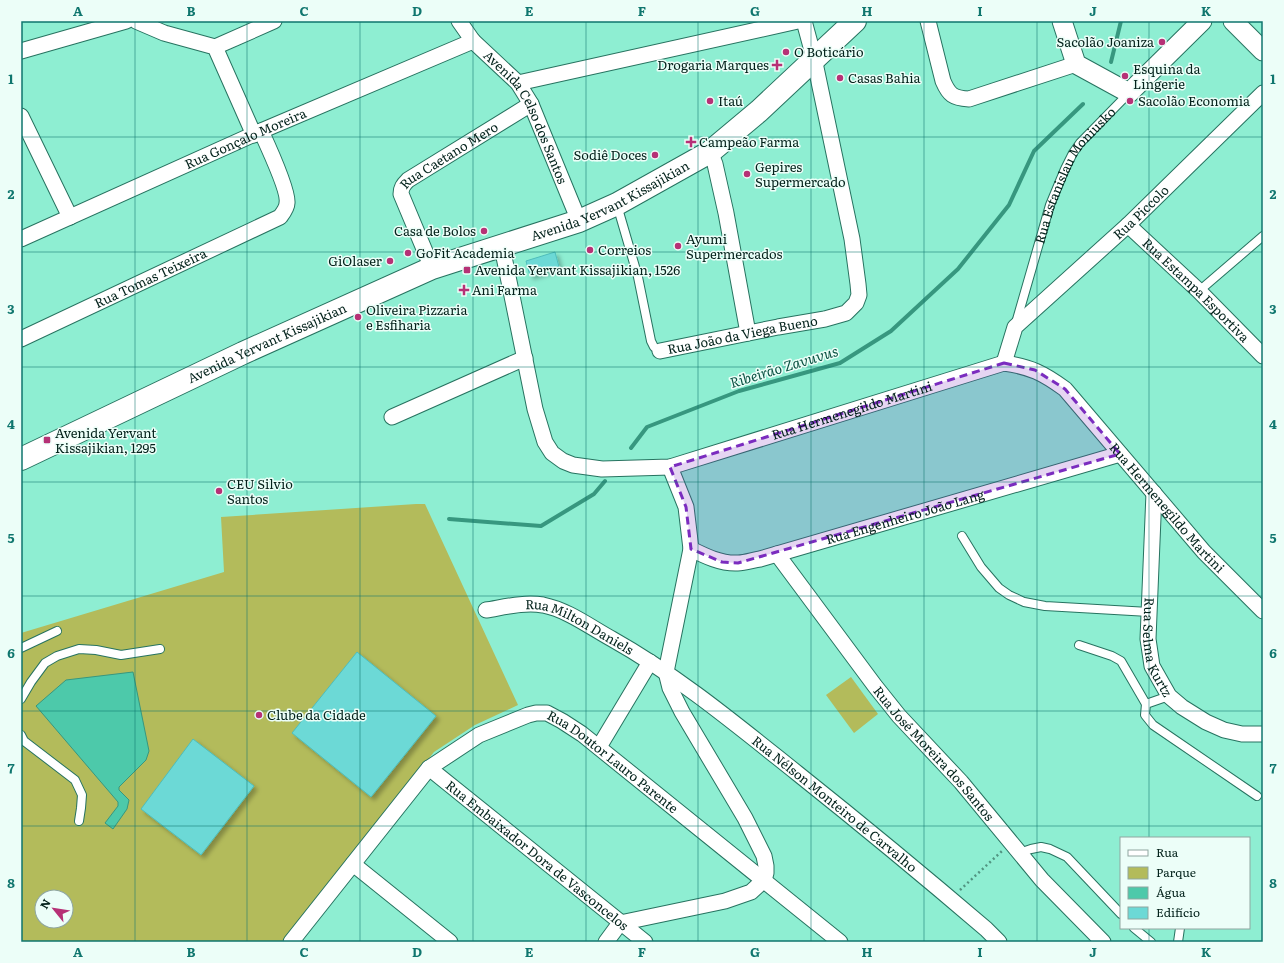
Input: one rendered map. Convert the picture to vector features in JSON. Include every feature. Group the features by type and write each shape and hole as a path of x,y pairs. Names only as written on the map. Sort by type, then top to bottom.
{"main road":[{"name":"Avenida Yervant Kissajikian","path":"21,459 243,353 432,268 502,247 579,221 617,204 710,152 759,111 855,21"}],"street":[{"path":"21,51 100,24 126,21"},
{"path":"136,21 164,33 215,47 274,21"},
{"name":"Avenida Celso dos Santos","path":"460,21 473,41 518,83 531,104 579,221"},
{"path":"518,83 798,21"},
{"path":"804,21 814,58"},
{"path":"928,21 943,81 947,90 958,98 969,99 1076,64"},
{"path":"1062,21 1076,64 1129,93"},
{"name":"Rua Estanislau Moniusko","path":"1129,93 1202,21"},
{"path":"1233,21 1263,51"},
{"name":"Rua Gonçalo Moreira","path":"21,240 258,133 473,41"},
{"path":"215,47 258,133"},
{"name":"Rua João da Viega Bueno","path":"660,351 668,351 748,333 825,319 846,313 856,303 859,294 852,239 814,58"},
{"name":"Rua Piccolo","path":"1015,327 1128,224 1263,93"},
{"name":"Rua Caetano Mero","path":"432,268 401,194 403,185 408,180 531,104"},
{"path":"22,120 70,217"},
{"name":"Rua Tomas Teixeira","path":"21,340 280,217 288,202 286,191 258,133"},
{"path":"710,152 715,164 726,212 748,333"},
{"name":"Rua Estampa Esportiva","path":"1128,224 1199,291 1263,356"},
{"name":"Rua Hermenegildo Martini","path":"502,247 535,409 545,442 552,453 563,461 573,465 594,468 670,467 1004,363 1020,366 1035,370 1050,378 1065,389 1204,552 1263,611"},
{"name":"Rua Estanislau Moniusko","path":"1004,363 1015,327"},
{"path":"392,417 525,358"},
{"name":"Rua Engenheiro João Lang","path":"691,549 722,562 738,563 760,559 1120,454"},
{"path":"606,942 620,923 736,898 750,892 764,880 766,873 764,856 744,818 682,712 670,688 666,672 691,549 686,507 670,467"},
{"name":"Rua Selma Kurtz","path":"1154,493 1148,639 1152,666 1169,696 1182,707 1206,722 1224,730 1242,734 1263,734"},
{"name":"Rua José Moreira dos Santos","path":"777,554 899,716 961,782 1042,880 1103,942"},
{"name":"Rua Milton Daniels","path":"486,610 524,604 543,605 565,612 666,672"},
{"path":"598,747 650,662"},
{"name":"Rua Nélson Monteiro de Carvalho","path":"666,672 742,729 896,852 951,898 999,942"},
{"name":"Rua Doutor Lauro Parente","path":"291,942 429,768 479,735 536,713 546,714 562,721 582,734 840,942"},
{"name":"Rua Embaixador Dora de Vasconcelos","path":"429,768 645,942"},
{"path":"353,864 450,942"}],"lane":[{"name":"Rua Estanislau Moniusko","path":"1015,327 1050,205 1065,169 1080,143 1129,93"},
{"name":"Rua João da Viega Bueno","path":"617,204 638,277 651,341 654,347 660,351"},
{"path":"1199,291 1263,236"},
{"path":"962,536 981,567 999,588 1009,595 1024,602 1045,606 1149,612"},
{"path":"21,648 57,631"},
{"path":"1079,645 1112,656 1121,661 1146,704 1145,715 1153,725 1257,796"},
{"path":"21,699 31,682 45,664 57,656 79,649 96,650 120,656 160,649"},
{"path":"1146,704 1169,696"},
{"path":"21,735 24,742 75,780 82,795 79,821"},
{"path":"1019,853 1041,847 1050,849 1067,857 1120,913"},
{"path":"1135,929 1151,942"},
{"path":"1178,942 1180,929"}],"path":[{"path":"951,898 1003,850 1006,849 1019,853"}],"highlighted area":[{"path":"1004,363 1035,370 1065,389 1120,454 738,563 722,562 691,549 686,507 670,467"}],"green space":[{"name":"Clube da Cidade","path":"425,504 518,705 475,725 434,752 284,942 21,942 21,633 224,572 221,517"},
{"path":"851,677 878,714 854,733 826,695"}],"water":[{"path":"133,672 149,751 146,760 119,787 119,790 129,800 127,809 113,829 105,823 118,806 118,802 36,706 66,680"}],"building":[{"path":"555,252 559,267 530,276 526,261"},
{"path":"357,652 436,716 371,797 292,733"},
{"path":"193,739 254,786 201,855 141,809"}],"waterway":[{"name":"Ribeirão Zavuvus","path":"1111,62 1121,21"},
{"name":"Ribeirão Zavuvus","path":"631,448 647,427 739,391 840,363 891,331 958,269 1009,205 1034,151 1083,104"},
{"name":"Ribeirão Zavuvus","path":"449,519 541,526 594,494 605,481"}],"place":[{"name":"Sacolão Joaniza","path":"1162,42"},
{"name":"O Boticário","path":"786,52"},
{"name":"Drogaria Marques","path":"777,65"},
{"name":"Esquina da Lingerie","path":"1125,76"},
{"name":"Casas Bahia","path":"840,78"},
{"name":"Itaú","path":"710,101"},
{"name":"Sacolão Economia","path":"1130,101"},
{"name":"Campeão Farma","path":"691,142"},
{"name":"Sodiê Doces","path":"655,155"},
{"name":"Gepires Supermercado","path":"747,174"},
{"name":"Casa de Bolos","path":"484,231"},
{"name":"Ayumi Supermercados","path":"678,246"},
{"name":"Correios","path":"590,250"},
{"name":"GoFit Academia","path":"408,253"},
{"name":"GiOlaser","path":"390,261"},
{"name":"Avenida Yervant Kissajikian, 1526","path":"467,270"},
{"name":"Ani Farma","path":"464,290"},
{"name":"Oliveira Pizzaria e Esfiharia","path":"358,317"},
{"name":"Avenida Yervant Kissajikian, 1295","path":"47,440"},
{"name":"CEU Silvio Santos","path":"219,491"},
{"name":"Clube da Cidade","path":"259,715"}]}
